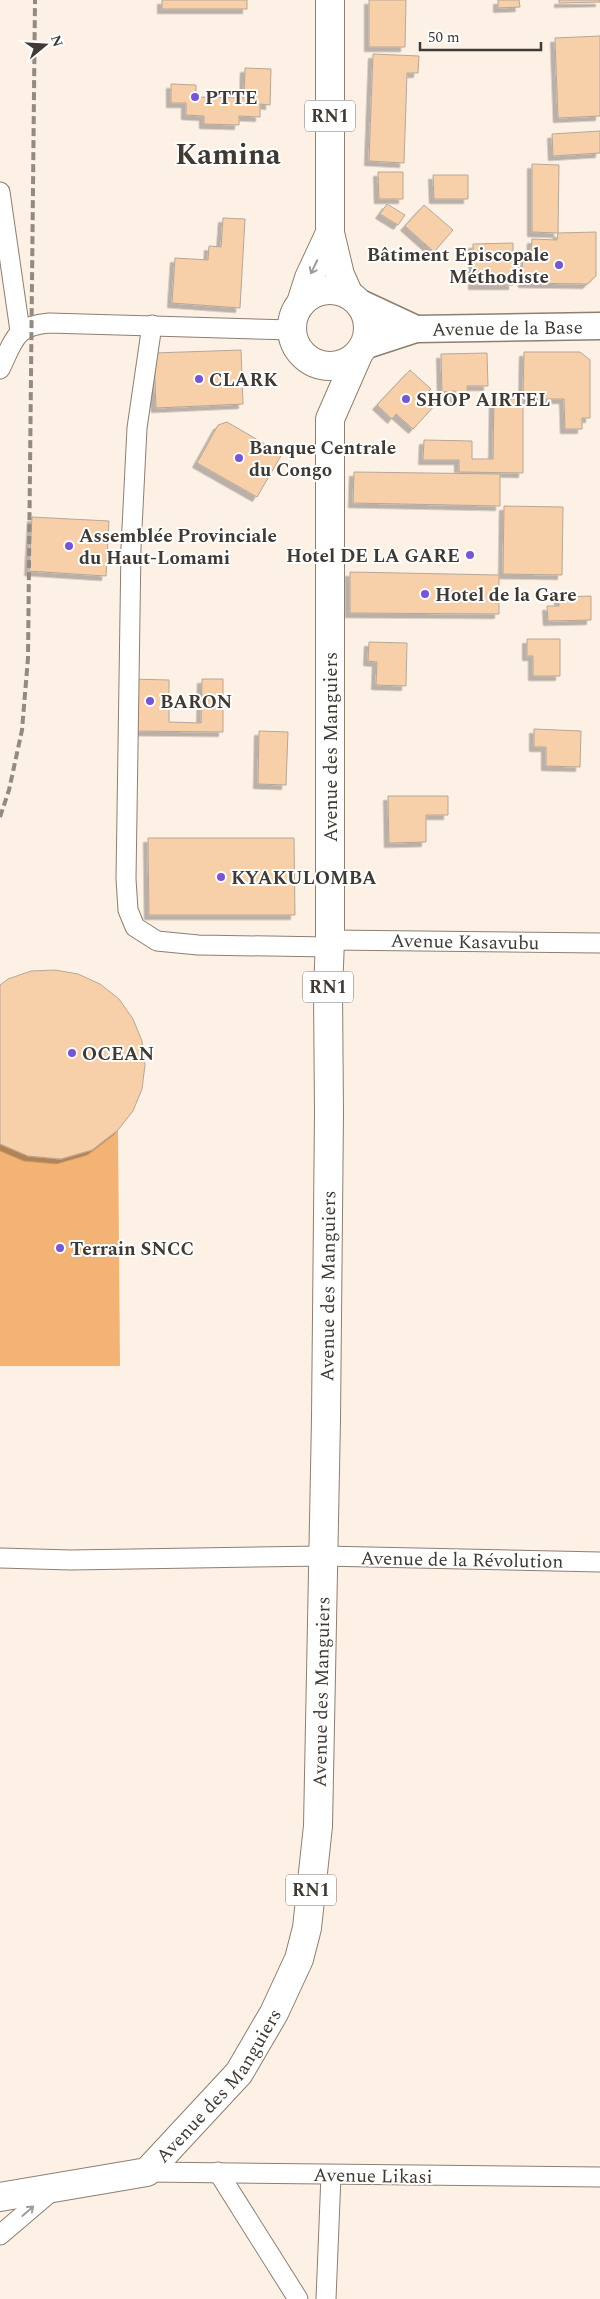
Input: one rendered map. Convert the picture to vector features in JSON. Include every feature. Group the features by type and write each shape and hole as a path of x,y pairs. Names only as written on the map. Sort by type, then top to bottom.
{"highway":[{"name":"RN1","path":"330,0 330,233 340,275 353,299"},
{"name":"RN1","path":"301,303 309,278 330,233"},
{"path":"324,291 336,291 353,299 365,312 368,323 368,335 361,350 348,362 335,366 322,366 310,361 301,353 294,342 292,330 293,320 301,303 311,295 324,291"},
{"name":"Avenue des Manguiers","path":"147,2172 239,2073 274,2013 299,1959 307,1928 318,1826 323,1556 330,943 330,419 361,350"},
{"name":"RN1","path":"310,361 322,391 330,419"},
{"path":"0,2197 147,2172"}],"main road":[{"path":"353,299 416,329"},
{"name":"Avenue de la Base","path":"416,329 600,326"},
{"path":"361,350 416,329"}],"street":[{"path":"0,192 19,322 0,369"},
{"path":"0,301 19,322 33,325 49,323 292,330"},
{"name":"Avenue Kasavubu","path":"152,325 137,428 131,548 126,879 128,910 135,927 157,941 198,945 600,943"},
{"name":"Avenue de la Révolution","path":"0,1558 71,1560 323,1556 600,1562"},
{"name":"Avenue Likasi","path":"147,2172 600,2178"},
{"path":"218,2172 298,2299"},
{"path":"326,2299 330,2174"},
{"path":"0,2235 55,2187"}],"shaded area":[{"name":"Terrain SNCC","path":"0,1130 118,1130 120,1366 0,1366"}],"building":[{"path":"162,0 247,0 247,9 162,9"},
{"path":"369,0 406,0 405,47 369,47"},
{"path":"498,0 519,0 520,7 498,8"},
{"path":"559,0 600,0 600,2 559,3"},
{"path":"600,36 600,116 558,118 555,38"},
{"path":"373,54 419,56 418,73 407,73 404,163 369,161"},
{"name":"PTTE","path":"245,68 271,69 270,105 260,104 260,117 239,116 239,125 204,124 204,116 186,115 186,103 171,103 171,84 196,85 196,97 244,98"},
{"path":"600,131 600,153 553,156 552,134"},
{"path":"532,164 559,165 558,233 532,232"},
{"path":"378,172 403,172 403,199 379,199"},
{"path":"433,175 468,175 468,199 434,199"},
{"path":"387,204 405,215 398,225 380,214"},
{"path":"424,205 453,230 434,252 405,226"},
{"path":"223,218 245,219 240,308 172,303 175,258 208,260 209,246 221,247"},
{"name":"Bâtiment Episcopale Méthodiste","path":"596,232 596,276 587,284 523,283 522,252 531,253 532,239 557,240 558,233"},
{"path":"513,243 513,285 473,285 473,244"},
{"name":"CLARK","path":"241,350 243,404 156,408 154,353"},
{"path":"524,352 580,352 590,360 590,418 582,418 582,429 565,429 564,399 523,399"},
{"path":"487,353 488,386 467,386 468,401 455,401 455,391 442,392 441,354"},
{"name":"SHOP AIRTEL","path":"410,370 431,389 426,394 436,404 413,429 396,414 392,419 377,405"},
{"path":"494,399 523,399 523,473 459,472 459,460 423,460 424,440 472,441 472,459 493,459"},
{"name":"Banque Centrale du Congo","path":"227,422 282,454 257,497 197,463 218,425"},
{"name":"Hotel de la Gare","path":"354,472 500,474 500,506 353,503"},
{"name":"Hotel de la Gare","path":"504,506 563,507 562,575 503,574"},
{"name":"Assemblée Provinciale du Haut-Lomami","path":"32,517 109,521 106,576 29,571"},
{"name":"Hotel de la Gare","path":"350,572 499,575 499,614 350,613"},
{"path":"591,596 591,620 548,621 547,606 559,606 559,597"},
{"path":"527,639 560,639 560,676 533,676 533,656 527,656"},
{"path":"369,642 407,643 406,686 376,685 377,662 368,661"},
{"name":"BARON","path":"131,679 169,680 169,722 201,723 202,679 223,679 223,732 131,731"},
{"path":"534,729 581,731 580,767 546,766 546,747 534,747"},
{"path":"259,731 288,732 286,785 258,784"},
{"path":"388,796 448,796 448,815 426,815 426,842 389,843"},
{"name":"KYAKULOMBA","path":"148,838 294,838 295,915 149,915"},
{"name":"OCEAN","path":"55,970 78,974 100,984 119,999 133,1019 142,1041 145,1065 142,1089 133,1111 118,1130 92,1150 61,1159 28,1156 0,1144 0,985 8,979 31,971"}],"railway":[{"path":"0,817 9,790 22,730 28,658 35,0"}],"place":[{"name":"PTTE","path":"195,97"},
{"name":"Bâtiment Episcopale Méthodiste","path":"559,265"},
{"name":"CLARK","path":"199,379"},
{"name":"SHOP AIRTEL","path":"406,399"},
{"name":"Banque Centrale du Congo","path":"239,458"},
{"name":"Assemblée Provinciale du Haut-Lomami","path":"69,546"},
{"name":"Hotel DE LA GARE","path":"470,555"},
{"name":"Hotel de la Gare","path":"425,594"},
{"name":"BARON","path":"150,701"},
{"name":"KYAKULOMBA","path":"221,877"},
{"name":"OCEAN","path":"72,1053"},
{"name":"Terrain SNCC","path":"60,1248"}],"district":[{"name":"Kamina","path":"228,154"}]}
